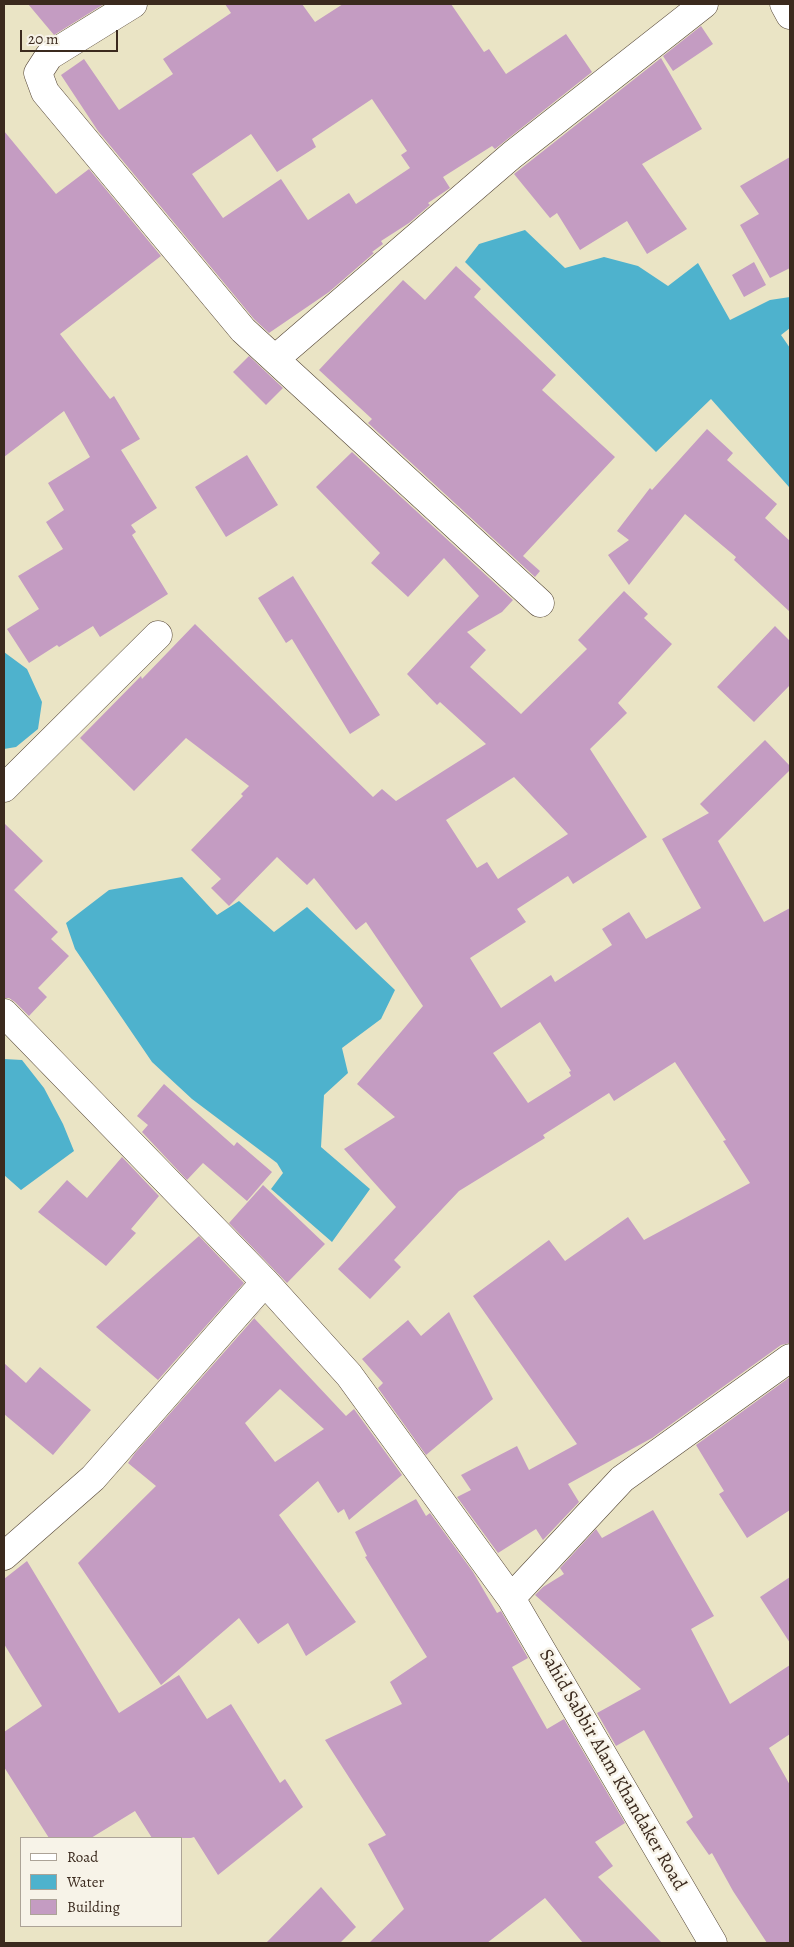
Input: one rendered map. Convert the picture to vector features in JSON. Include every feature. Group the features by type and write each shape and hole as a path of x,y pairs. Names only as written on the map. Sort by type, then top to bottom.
{"street":[{"path":"133,4 49,56 38,73 45,92 243,330 540,604"},
{"path":"275,359 512,155 704,4"},
{"path":"784,4 790,15"},
{"path":"4,788 158,635"},
{"name":"Sahid Sabbir Alam Khandaker Road","path":"4,1013 265,1282 350,1375 511,1598 713,1943"},
{"path":"4,1556 94,1478 265,1282"},
{"path":"511,1598 622,1479 790,1358"}],"water":[{"path":"525,230 565,268 604,257 638,266 668,286 698,263 730,320 770,300 790,297 790,328 781,335 790,348 790,486 711,399 656,452 465,262 479,244"},
{"path":"4,652 27,669 42,702 38,729 16,747 4,749"},
{"path":"182,877 217,915 239,901 274,932 307,907 395,990 381,1019 342,1048 348,1073 324,1095 321,1147 370,1189 332,1242 271,1189 283,1173 277,1163 192,1099 152,1062 75,949 66,923 109,890"},
{"path":"4,1059 22,1060 44,1088 63,1124 74,1151 21,1190 4,1175"}],"building":[{"path":"28,4 104,4 54,35"},
{"path":"225,4 302,4 315,22 343,4 451,4 484,52 489,49 506,74 566,34 592,72 495,149 492,146 443,177 450,188 428,203 430,205 409,223 381,241 383,244 372,252 374,253 329,292 269,333 254,319 98,131 61,75 84,59 119,110 173,74 163,59 231,13","holes":["372,99 407,151 401,155 410,168 356,204 349,193 308,220 281,179 223,218 192,174 251,134 277,172 316,147 312,139"]},
{"path":"701,26 713,44 673,71 663,56"},
{"path":"661,58 702,129 642,164 687,229 647,254 627,221 580,250 557,213 550,218 514,174"},
{"path":"4,131 56,194 89,169 161,256 60,334 110,399 114,396 140,439 121,450 157,508 131,525 136,532 132,535 168,594 100,637 93,626 59,647 57,645 29,663 7,629 39,609 18,576 63,549 46,522 64,510 48,483 90,457 64,411 4,457"},
{"path":"790,157 790,268 770,278 740,225 759,214 740,186"},
{"path":"754,262 766,285 744,297 732,275"},
{"path":"456,266 481,289 474,297 556,375 542,390 615,457 523,556 540,571 535,577 368,423 372,419 319,370 403,280 425,300"},
{"path":"249,356 283,388 266,405 233,372"},
{"path":"707,429 733,453 727,460 777,504 765,518 790,541 790,612 734,560 736,557 685,514 629,585 608,555 629,540 617,531 650,488 652,490"},
{"path":"352,452 513,600 502,612 467,632 486,650 470,667 521,714 587,649 578,640 624,591 648,614 644,618 672,644 618,703 627,713 590,749 647,837 573,884 568,876 517,909 526,922 470,958 501,1008 551,975 555,982 612,945 602,929 629,912 646,939 701,908 662,839 709,813 700,804 765,740 790,766 790,770 718,841 764,922 790,908 790,1343 781,1345 652,1438 568,1484 579,1502 543,1540 536,1529 498,1553 457,1497 471,1490 461,1475 517,1446 529,1470 577,1444 473,1296 549,1240 565,1261 628,1217 644,1240 750,1183 723,1141 726,1140 675,1062 614,1101 609,1093 543,1135 545,1138 459,1191 394,1260 401,1267 370,1299 338,1269 396,1207 344,1149 395,1117 357,1084 423,1006 366,922 356,930 314,878 307,885 277,857 229,906 211,888 221,879 191,850 243,796 241,794 249,786 186,738 134,791 80,738 141,676 142,679 195,624 373,797 382,789 396,801 486,744 440,702 437,705 407,674 479,596 444,558 408,597 371,563 380,553 316,487","holes":["514,777 568,834 498,879 487,862 477,868 446,820","540,1022 571,1071 569,1072 571,1076 528,1103 493,1053"]},
{"path":"247,455 278,505 226,537 195,487"},
{"path":"293,576 380,715 350,734 292,639 286,643 258,598"},
{"path":"775,626 790,641 790,685 754,722 717,687"},
{"path":"4,823 43,861 14,890 58,932 51,939 69,956 38,988 47,997 29,1016 15,1002 9,998 4,998"},
{"path":"164,1084 234,1146 237,1142 272,1172 247,1201 203,1163 187,1180 142,1132 148,1125 137,1116"},
{"path":"122,1157 159,1196 131,1229 136,1233 106,1266 38,1212 67,1180 87,1198"},
{"path":"263,1185 325,1244 287,1283 229,1223"},
{"path":"199,1236 244,1283 158,1380 96,1327"},
{"path":"449,1312 493,1399 426,1455 378,1388 383,1383 362,1359 408,1320 421,1336"},
{"path":"254,1318 346,1416 354,1409 402,1475 349,1520 344,1509 338,1513 318,1481 279,1515 356,1622 306,1656 288,1623 258,1644 239,1618 161,1685 78,1563 156,1486 128,1463","holes":["280,1389 324,1429 275,1462 245,1423"]},
{"path":"4,1363 26,1383 40,1367 91,1410 53,1455 4,1414"},
{"path":"790,1377 790,1510 747,1538 719,1494 724,1491 696,1445"},
{"path":"416,1499 426,1516 430,1513 473,1572 497,1613 501,1611 528,1658 512,1667 547,1729 564,1719 625,1823 595,1842 613,1866 598,1877 662,1943 583,1943 545,1898 487,1943 369,1943 404,1909 368,1844 386,1835 325,1740 402,1704 390,1682 427,1657 365,1557 367,1556 355,1532"},
{"path":"653,1510 714,1616 691,1629 730,1704 790,1665 790,1734 769,1748 790,1785 790,1943 767,1943 733,1891 712,1853 709,1855 686,1822 693,1817 644,1730 616,1746 597,1713 641,1689 535,1595 543,1587 564,1574 560,1568 596,1529 602,1538"},
{"path":"27,1561 119,1713 179,1675 207,1719 231,1704 280,1783 285,1779 303,1807 218,1875 194,1837 151,1837 135,1811 93,1837 48,1837 4,1767 4,1732 42,1706 4,1644 4,1579"},
{"path":"790,1577 790,1643 760,1597"},
{"path":"321,1887 356,1927 340,1943 266,1943"}]}
